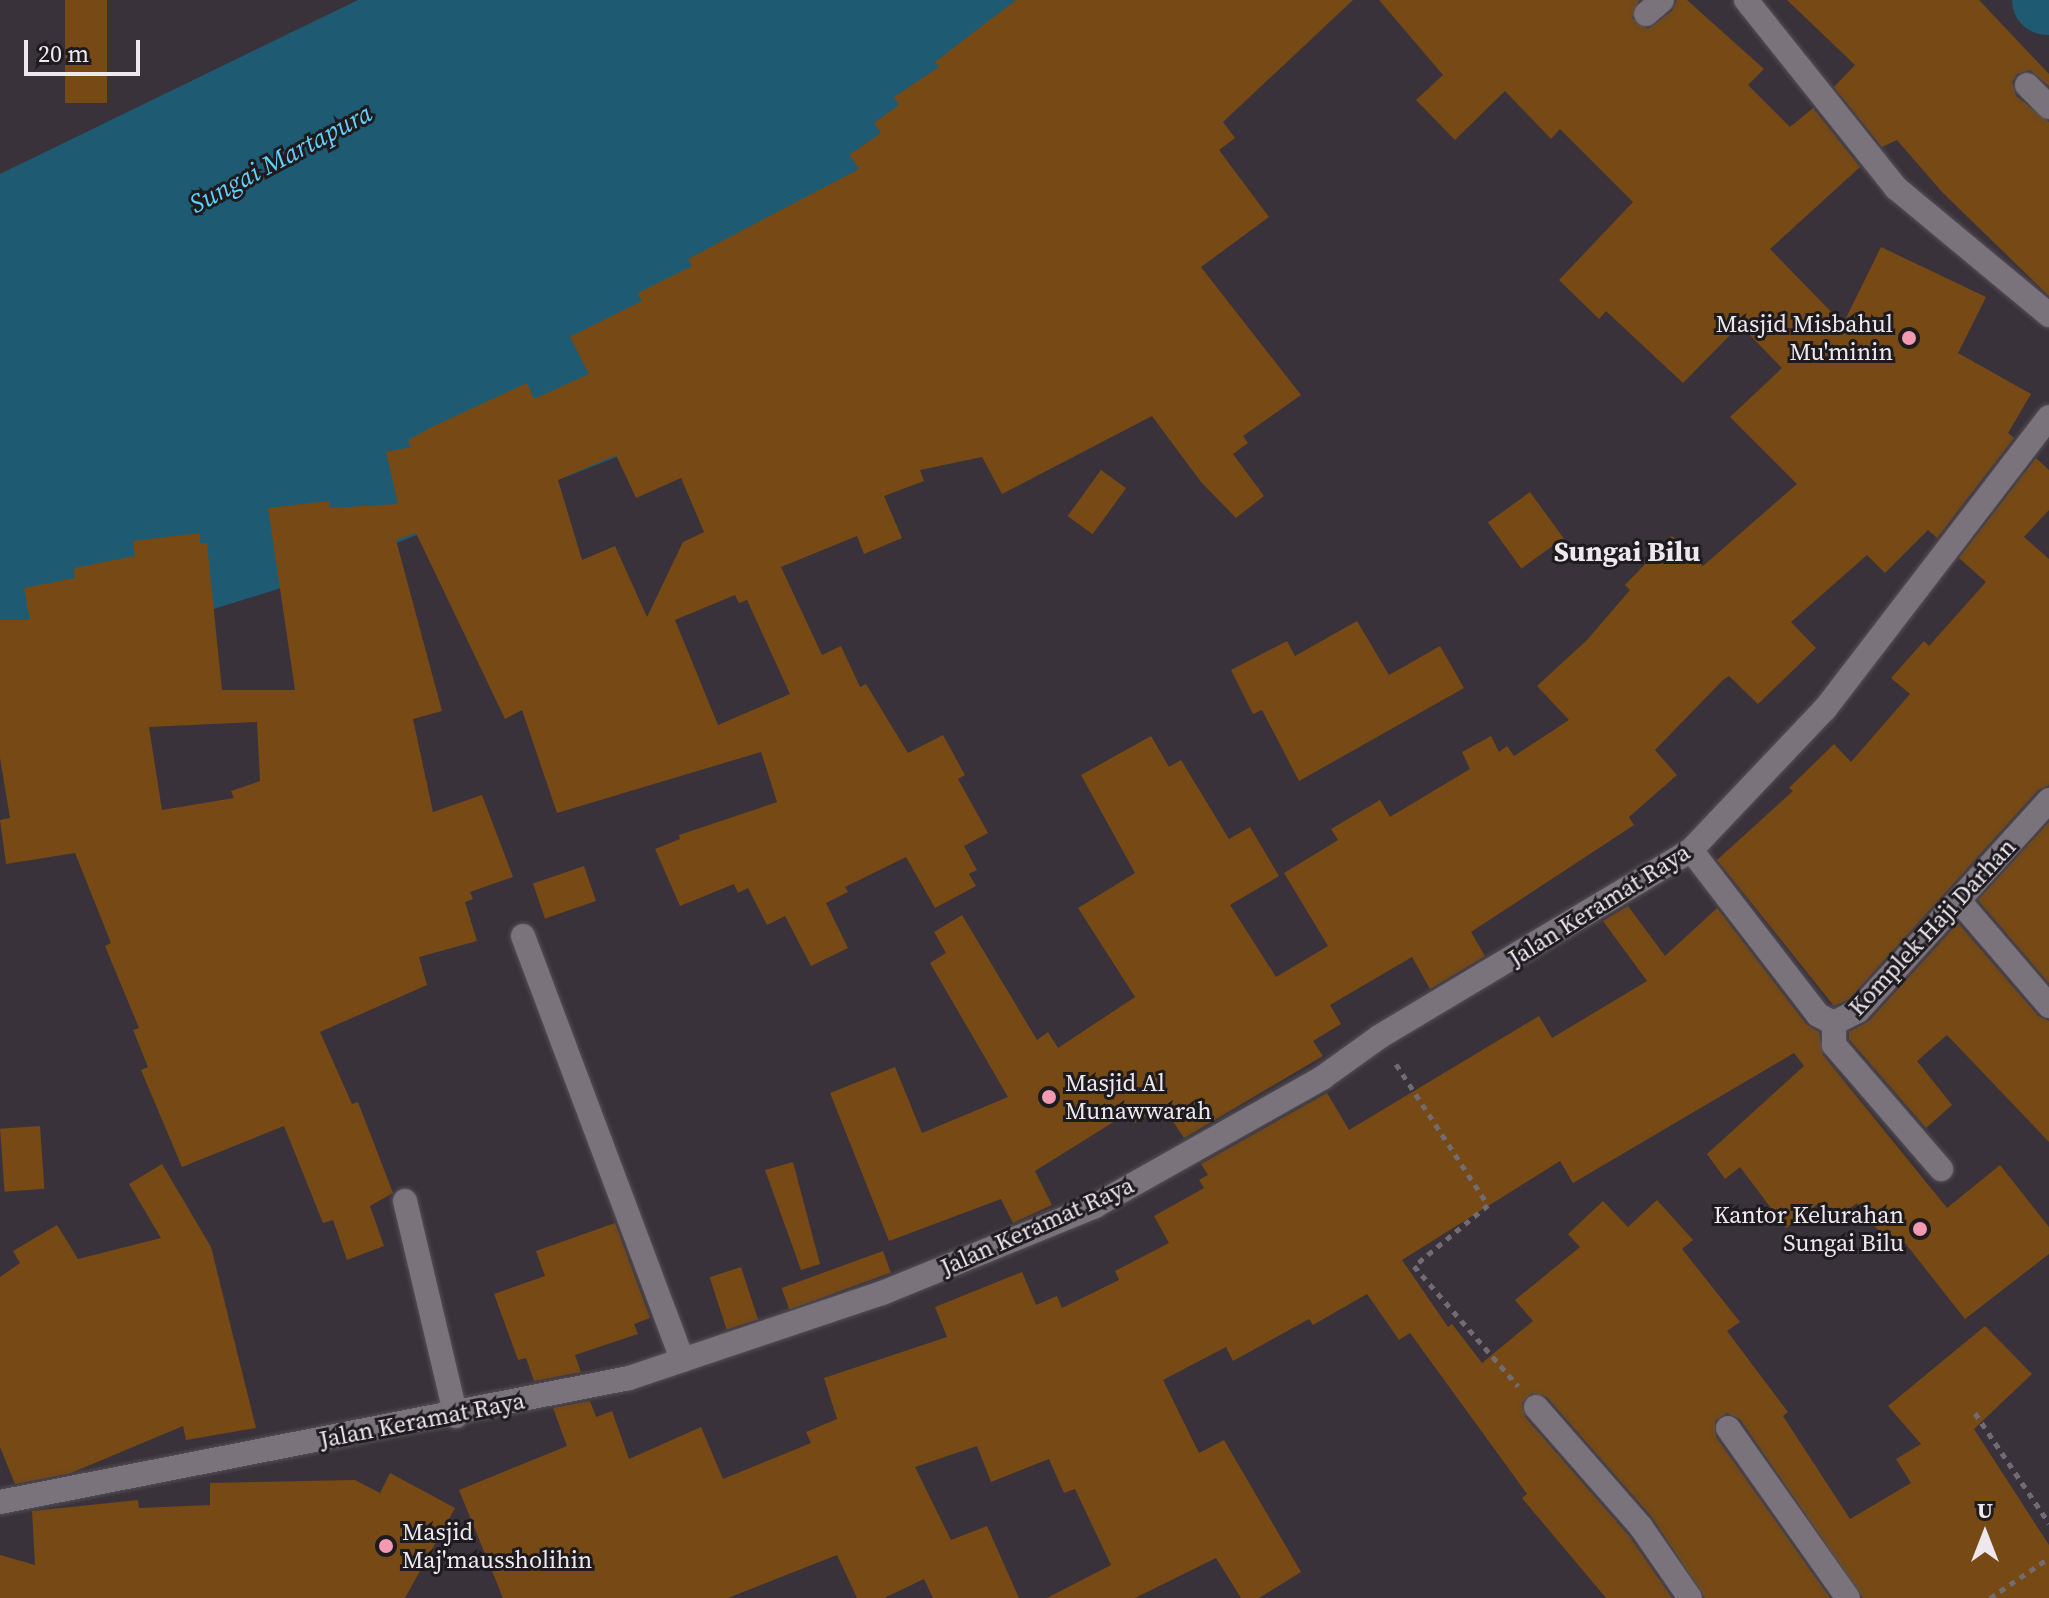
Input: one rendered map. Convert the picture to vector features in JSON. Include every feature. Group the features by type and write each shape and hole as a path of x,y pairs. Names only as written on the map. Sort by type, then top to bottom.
{"street":[{"path":"1746,0 1896,188 2049,315"},
{"path":"2027,85 2049,107"},
{"name":"Jalan Keramat Raya","path":"0,1502 188,1462 456,1416 629,1378 882,1293 1095,1206 1322,1078 1379,1037 1691,850 1825,709 2040,448 2049,417"},
{"name":"Komplek Haji Darhan","path":"1691,850 1818,1015 1834,1023 1858,1011 1960,902 2049,800"},
{"path":"1960,902 2049,1006"},
{"path":"523,936 682,1360"},
{"path":"1834,1023 1834,1045 1941,1169"},
{"path":"405,1201 456,1416"},
{"path":"1536,1407 1641,1527 1690,1598"},
{"path":"1728,1428 1848,1598"}],"path":[{"path":"1379,1037 1488,1205 1414,1266 1536,1407"},
{"path":"1975,1413 2049,1523"},
{"path":"1990,1598 2049,1558"}],"water":[{"name":"Sungai Martapura","path":"358,0 1190,0 627,453 281,588 0,676 0,174"}],"building":[{"path":"65,0 107,0 107,103 65,103"},
{"path":"1016,0 1353,0 1223,122 1235,138 1219,150 1269,217 1201,267 1301,395 1243,436 1248,443 1233,454 1264,496 1236,518 1201,482 1152,416 1002,494 982,457 920,470 924,481 884,496 902,538 864,554 857,536 781,567 822,655 841,646 860,687 866,684 908,753 943,735 965,775 958,779 988,833 964,846 977,870 969,874 976,886 935,908 906,857 845,887 848,892 826,903 848,948 811,966 785,916 767,925 748,888 738,893 734,884 680,906 655,849 680,839 679,835 777,802 761,752 557,813 522,710 505,719 416,533 396,540 442,711 413,719 433,812 482,795 513,877 470,892 473,899 465,902 477,941 419,957 427,985 320,1032 352,1104 358,1102 393,1193 370,1206 384,1246 347,1260 333,1220 323,1223 284,1126 182,1167 141,1070 148,1067 133,1030 139,1028 105,946 111,943 75,853 6,864 0,820 10,818 0,758 0,620 30,620 24,588 75,578 74,568 135,556 133,541 200,533 200,543 207,543 222,690 295,690 268,508 329,501 330,508 398,504 386,452 411,447 408,440 527,383 534,399 589,374 570,337 642,301 638,293 692,266 688,259 859,169 849,155 881,133 874,123 899,105 894,97 939,67 935,62","holes":["616,455 636,498 681,478 704,532 683,542 647,617 615,546 582,560 558,480","735,595 739,603 747,600 790,694 718,725 675,620","257,722 260,781 231,791 234,798 162,810 149,727"]},
{"path":"1379,0 1639,0 1632,18 1648,29 1672,11 1677,0 1687,0 1764,69 1748,85 1790,127 1813,108 1860,167 1770,249 1843,324 1881,247 1986,297 1958,353 2031,394 2008,433 2014,438 1937,538 1928,530 1885,573 1867,555 1791,622 1816,648 1758,704 1729,676 1723,680 1655,750 1677,775 1629,817 1634,825 1471,932 1485,956 1430,989 1412,957 1330,1005 1341,1024 1313,1041 1323,1056 1184,1138 1162,1105 1135,1123 1128,1113 1035,1171 1052,1205 1013,1223 1001,1199 889,1241 830,1093 895,1067 922,1133 1008,1097 930,963 946,953 934,932 962,915 1037,1040 1048,1032 1058,1048 1135,997 1078,908 1135,873 1081,775 1151,736 1169,767 1181,760 1229,839 1250,827 1279,876 1230,905 1276,977 1328,946 1284,873 1338,840 1331,829 1380,800 1390,817 1470,769 1462,752 1491,736 1499,752 1507,746 1514,756 1569,720 1537,686 1587,640 1630,590 1625,585 1672,536 1703,566 1797,484 1730,417 1782,368 1740,325 1683,383 1606,311 1599,319 1559,280 1633,202 1560,129 1551,139 1505,91 1455,140 1416,100 1443,75"},
{"path":"1787,0 1979,0 2049,74 2049,86 2030,70 2017,74 2012,82 2016,96 2049,122 2049,296 1942,192 1897,140 1882,147 1834,87 1855,65"},
{"path":"2036,458 2049,470 2049,510 2024,537 2049,559 2049,785 2038,790 1849,999 1834,1006 1717,860 1793,791 1789,788 1834,744 1851,762 1910,694 1891,678 1924,641 1929,646 1986,582 1959,558"},
{"path":"1101,470 1126,488 1093,534 1067,516"},
{"path":"1530,492 1564,538 1521,569 1488,523"},
{"path":"1357,621 1389,675 1440,646 1464,688 1299,781 1262,710 1253,714 1231,670 1287,641 1295,656"},
{"path":"2049,822 2049,983 1978,900"},
{"path":"584,866 596,901 545,919 533,884"},
{"path":"1628,906 1665,956 1717,908 1806,1024 1819,1032 1823,1055 1947,1208 2000,1165 2049,1227 2049,1254 1965,1319 1905,1243 1895,1252 1857,1203 1833,1221 1819,1203 1786,1228 1740,1167 1725,1179 1707,1154 1804,1066 1794,1053 1573,1183 1560,1161 1402,1260 1448,1327 1452,1324 1482,1363 1533,1321 1515,1300 1580,1247 1568,1234 1603,1201 1628,1227 1657,1200 1693,1240 1682,1249 1740,1322 1727,1331 1788,1412 1783,1416 1850,1519 1911,1483 1896,1459 1921,1444 1888,1406 1985,1326 2032,1374 1974,1429 2049,1545 2049,1598 1863,1598 1740,1419 1727,1413 1715,1421 1716,1437 1830,1598 1705,1598 1652,1517 1547,1397 1532,1393 1522,1403 1525,1417 1629,1536 1672,1598 1606,1598 1522,1498 1527,1494 1410,1333 1399,1340 1367,1294 1313,1325 1309,1319 1233,1361 1226,1347 1163,1380 1199,1453 1224,1440 1301,1572 1259,1598 1241,1598 1216,1558 1135,1598 1047,1598 1111,1565 1075,1489 1064,1493 1049,1459 991,1482 977,1446 915,1467 951,1540 987,1526 1019,1598 933,1598 924,1579 884,1598 857,1598 837,1555 728,1598 503,1598 459,1490 567,1446 553,1408 590,1401 596,1417 612,1411 629,1459 701,1427 723,1479 811,1443 806,1432 837,1419 824,1378 947,1337 935,1307 1022,1272 1036,1305 1057,1296 1062,1308 1119,1280 1115,1271 1169,1243 1154,1216 1204,1188 1199,1180 1208,1175 1201,1164 1327,1093 1349,1130 1539,1016 1552,1038 1647,981 1603,921"},
{"path":"1958,923 2038,1016 2049,1021 2049,1142 1947,1035 1917,1061 1952,1105 1926,1128 1849,1039 1849,1032 1869,1021"},
{"path":"40,1126 44,1189 4,1192 0,1129"},
{"path":"793,1162 820,1264 801,1270 765,1170"},
{"path":"162,1164 211,1247 256,1428 186,1440 183,1426 71,1473 15,1484 0,1447 0,1277 20,1263 13,1251 57,1225 78,1259 161,1238 129,1184"},
{"path":"615,1223 650,1318 634,1324 638,1334 575,1355 581,1372 534,1381 526,1358 518,1360 494,1294 545,1276 536,1251"},
{"path":"883,1251 891,1273 789,1310 782,1288"},
{"path":"741,1267 758,1319 727,1330 710,1277"},
{"path":"390,1473 455,1508 405,1598 0,1598 0,1555 35,1565 32,1511 138,1500 139,1508 210,1505 210,1483 355,1480 380,1493"}],"place":[{"name":"Masjid Misbahul Mu'minin","path":"1909,338"},
{"name":"Masjid Al Munawwarah","path":"1049,1097"},
{"name":"Kantor Kelurahan Sungai Bilu","path":"1920,1229"},
{"name":"Masjid Maj'maussholihin","path":"386,1546"}],"district":[{"name":"Sungai Bilu","path":"1627,551"}]}
